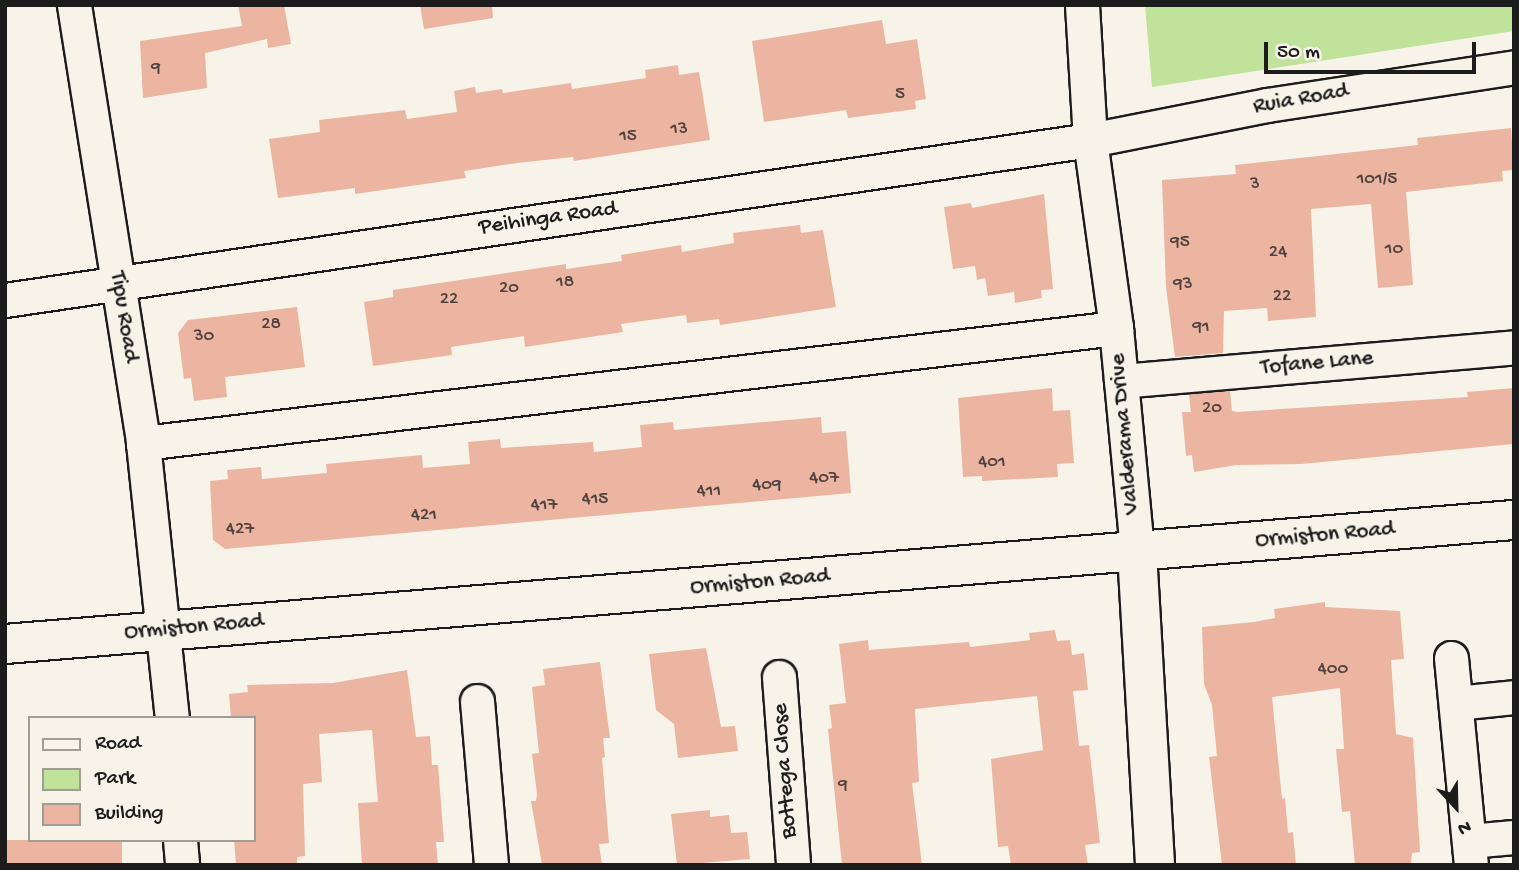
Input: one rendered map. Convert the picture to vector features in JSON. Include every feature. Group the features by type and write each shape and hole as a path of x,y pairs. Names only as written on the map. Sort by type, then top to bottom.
{"main road":[{"name":"Ormiston Road","path":"5,644 1514,520"},
{"name":"Valderama Drive","path":"1137,552 1155,865"}],"street":[{"name":"Tipu Road","path":"74,5 143,443 166,630 172,716"},
{"name":"Valderama Drive","path":"1082,5 1090,140 1116,328 1137,552"},
{"name":"Ruia Road","path":"1090,140 1267,105 1514,67"},
{"name":"Peihinga Road","path":"5,299 1090,140"},
{"path":"143,443 1116,328"},
{"name":"Tofane Lane","path":"1121,381 1514,347"},
{"path":"1451,658 1470,853 1514,837"},
{"name":"Bottega Close","path":"779,677 793,865"},
{"path":"1456,703 1514,697"},
{"path":"477,701 491,865"},
{"path":"180,842 182,865"}],"green space":[{"path":"1145,5 1514,5 1514,31 1152,87"}],"building":[{"path":"238,5 284,5 291,44 268,48 267,39 205,53 207,88 143,98 140,41 242,26"},
{"path":"420,5 492,5 493,18 424,29"},
{"path":"882,20 886,44 917,39 926,99 915,101 916,109 848,118 846,110 764,122 752,41"},
{"path":"678,65 679,75 699,72 710,140 574,161 573,157 464,171 466,178 355,194 355,188 278,198 269,139 320,132 319,120 405,110 407,119 457,112 454,91 475,87 476,93 502,89 503,93 571,83 572,89 646,78 645,70"},
{"path":"1511,128 1514,170 1502,171 1503,181 1406,192 1413,285 1378,288 1371,204 1311,209 1316,317 1268,321 1267,308 1224,311 1223,353 1175,357 1166,287 1162,180 1236,174 1235,165 1418,145 1417,138"},
{"path":"1044,194 1053,289 1041,290 1042,298 1015,303 1014,292 988,296 985,278 977,280 975,266 953,269 944,207 971,203 972,208"},
{"path":"800,225 801,233 823,230 836,307 720,325 719,319 687,323 686,315 621,324 623,332 525,347 524,336 451,347 452,355 373,366 364,302 393,297 393,290 566,264 566,269 622,261 621,255 681,245 682,252 734,243 733,233"},
{"path":"297,307 305,367 225,377 227,397 194,401 191,378 184,379 178,333 188,320"},
{"path":"1052,388 1053,411 1070,410 1074,463 1057,464 1058,477 982,481 982,476 963,477 958,398"},
{"path":"1514,388 1514,444 1301,464 1236,465 1194,472 1192,455 1186,456 1182,412 1191,412 1189,394 1230,391 1232,411 1237,412 1468,397 1467,392"},
{"path":"821,417 822,433 846,431 851,493 225,549 213,540 210,481 228,479 227,470 261,467 262,479 327,473 326,464 422,455 423,468 470,464 468,442 500,439 501,448 593,442 594,452 642,447 640,425 673,422 674,430"},
{"path":"1325,602 1325,607 1400,611 1404,659 1391,660 1396,734 1413,738 1420,852 1412,853 1411,865 1355,865 1350,811 1342,812 1336,749 1344,749 1340,688 1272,697 1282,799 1285,798 1288,833 1293,832 1296,865 1222,865 1209,757 1217,756 1212,705 1204,684 1202,627 1275,618 1274,609"},
{"path":"1055,630 1057,641 1070,640 1072,655 1084,653 1088,690 1073,691 1079,746 1089,745 1100,843 1085,845 1088,865 1011,865 1008,846 998,847 991,759 1043,750 1037,696 915,709 919,782 912,783 922,865 842,865 828,729 832,728 829,705 846,703 839,644 868,640 869,650 969,642 970,647 1030,640 1029,633"},
{"path":"706,648 721,727 735,726 738,751 678,758 674,724 656,710 649,654"},
{"path":"600,662 610,738 603,738 605,757 602,758 609,843 599,844 602,865 542,865 531,801 536,801 537,794 532,754 539,753 532,687 545,685 543,669"},
{"path":"407,670 416,737 430,736 432,765 438,765 444,842 436,842 438,865 362,865 358,803 378,802 372,730 319,734 322,782 303,784 305,856 297,857 297,865 236,865 234,842 256,842 256,716 231,716 229,694 248,692 247,685 333,683"},
{"path":"710,810 710,817 729,815 731,833 747,832 750,859 677,865 671,814"},
{"path":"5,840 122,842 122,865 5,865"}]}
